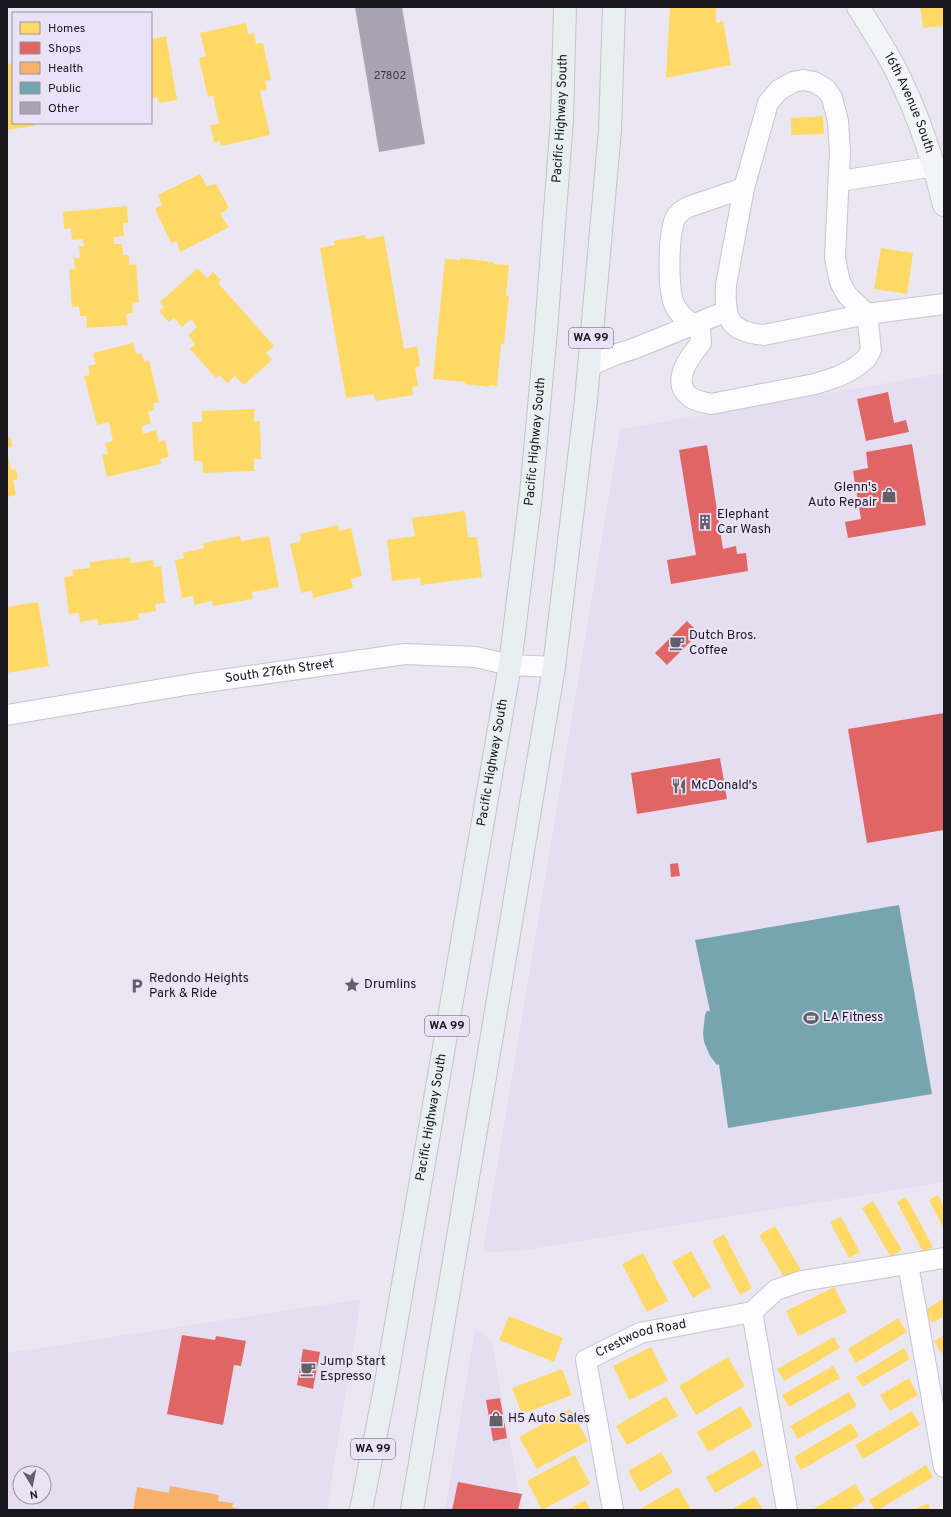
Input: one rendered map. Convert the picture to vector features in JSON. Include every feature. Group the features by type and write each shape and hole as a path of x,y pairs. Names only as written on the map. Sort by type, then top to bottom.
{"main road":[{"name":"Pacific Highway South","path":"361,1510 386,1380 510,665 531,494 546,330 562,119 565,7"},
{"name":"WA 99","path":"412,1510 554,667 589,366 610,130 614,7"},
{"name":"16th Avenue South","path":"858,7 890,60 914,110 935,166 944,206"}],"street":[{"path":"825,322 831,315 835,306 835,257 840,181 838,121 832,98 826,89 814,82 803,80 792,82 779,90 768,104 744,188 726,285 725,296 730,321 739,330 764,335 867,314 944,304"},
{"path":"840,181 935,166"},
{"path":"744,188 688,207 680,211 675,219 671,236 670,273 672,295 680,314 693,325 700,328 701,343 690,356 682,374 681,385 688,395 699,401 711,404 815,384 837,377 853,369 866,359 871,350 867,314 847,295 840,282 835,257"},
{"path":"589,366 727,311"},
{"name":"South 276th Street","path":"7,715 192,684 406,654 476,657 510,665 554,667"},
{"path":"787,1510 752,1312 776,1290 802,1281 944,1258"},
{"path":"908,1264 944,1467"},
{"name":"Crestwood Road","path":"613,1510 586,1360 640,1333 752,1312"}],"shaded area":[{"path":"944,373 944,1182 519,1251 483,1252 620,429"},
{"path":"361,1299 327,1510 7,1510 7,1353"},
{"path":"475,1327 492,1341 522,1510 445,1510"}],"building: Homes":[{"path":"670,7 716,7 716,23 723,21 731,65 666,78"},
{"path":"920,7 944,7 944,26 923,28"},
{"path":"246,23 248,34 254,33 256,44 263,43 271,80 265,81 267,90 260,91 270,135 221,146 220,141 214,142 210,125 219,124 213,95 208,97 199,58 206,56 200,33"},
{"path":"166,36 177,100 159,103 158,97 152,98 152,39"},
{"path":"12,63 12,124 34,124 34,126 7,130 7,64"},
{"path":"823,116 824,134 791,135 791,118"},
{"path":"200,174 207,186 216,184 229,208 220,214 229,227 180,252 177,241 171,243 155,209 162,205 158,195"},
{"path":"127,206 128,223 123,223 124,236 114,237 114,244 122,244 123,255 129,255 129,265 136,264 139,302 132,303 133,313 126,314 128,325 87,328 86,316 80,316 79,306 72,307 69,269 75,269 74,258 80,258 79,246 84,246 83,239 72,240 71,228 64,229 63,212"},
{"path":"365,235 366,239 384,236 404,349 417,346 420,366 415,367 418,386 412,387 413,395 375,401 374,394 346,398 320,248 335,245 334,241"},
{"path":"881,248 913,253 907,294 874,289"},
{"path":"460,258 493,262 493,264 509,265 506,296 509,296 504,344 501,344 497,386 489,385 489,387 465,384 465,382 433,379 445,259 460,260"},
{"path":"198,268 207,278 213,272 221,280 218,283 274,346 266,353 272,360 244,385 235,376 227,383 220,375 216,378 190,349 195,344 188,335 197,327 191,319 182,327 174,318 169,322 159,311 164,307 160,302"},
{"path":"133,343 136,354 141,353 144,361 149,360 159,402 153,403 154,410 148,412 151,423 142,426 143,434 156,430 159,442 165,440 169,457 160,459 161,464 107,477 102,455 108,454 105,443 113,441 109,422 97,425 84,376 90,375 88,366 96,364 93,353"},
{"path":"254,409 254,421 260,421 261,459 254,459 254,471 203,473 202,461 194,461 192,422 202,422 202,411"},
{"path":"11,437 12,447 7,448 7,438"},
{"path":"7,449 11,470 16,469 18,479 13,480 16,495 7,497"},
{"path":"465,511 468,537 477,537 482,577 421,585 420,578 392,581 387,540 415,536 412,518"},
{"path":"338,525 339,531 351,528 362,576 351,579 353,588 313,598 312,590 301,593 290,544 301,541 300,534"},
{"path":"240,536 241,541 269,536 279,587 252,592 253,599 213,606 212,601 194,605 193,596 182,598 175,560 184,558 183,553 204,548 203,543"},
{"path":"130,557 131,563 153,560 154,567 161,566 165,603 155,604 156,611 138,614 139,620 98,625 98,619 80,622 79,613 69,614 64,577 73,576 72,570 90,568 90,562"},
{"path":"38,602 49,666 7,673 7,607"},
{"path":"938,1195 944,1206 944,1229 929,1200"},
{"path":"906,1197 933,1247 923,1252 897,1202"},
{"path":"873,1201 902,1250 891,1257 862,1208"},
{"path":"841,1217 860,1252 849,1258 830,1222"},
{"path":"775,1226 801,1270 785,1279 759,1235"},
{"path":"724,1234 752,1288 740,1295 712,1241"},
{"path":"691,1251 711,1287 693,1298 672,1262"},
{"path":"643,1253 668,1301 647,1312 622,1264"},
{"path":"834,1287 847,1312 798,1336 786,1311"},
{"path":"944,1298 944,1316 932,1323 925,1310"},
{"path":"509,1316 563,1338 554,1362 499,1340"},
{"path":"898,1318 907,1332 856,1363 848,1349"},
{"path":"944,1335 944,1352 941,1353 934,1341"},
{"path":"834,1337 840,1348 784,1381 777,1369"},
{"path":"651,1347 668,1381 629,1400 613,1366"},
{"path":"904,1348 910,1359 862,1387 856,1377"},
{"path":"728,1357 745,1386 696,1415 679,1386"},
{"path":"833,1366 840,1378 789,1407 782,1395"},
{"path":"562,1369 572,1395 522,1414 512,1388"},
{"path":"909,1378 918,1395 890,1411 880,1395"},
{"path":"849,1392 857,1406 798,1439 790,1426"},
{"path":"666,1396 678,1416 627,1445 616,1426"},
{"path":"741,1406 753,1426 708,1452 697,1432"},
{"path":"570,1409 588,1441 537,1469 519,1437"},
{"path":"912,1411 920,1425 863,1459 855,1445"},
{"path":"851,1423 859,1436 801,1470 794,1457"},
{"path":"754,1450 763,1466 715,1493 706,1477"},
{"path":"661,1452 673,1472 640,1492 628,1471"},
{"path":"575,1455 590,1484 542,1510 527,1481"},
{"path":"926,1465 933,1477 878,1510 875,1510 869,1500"},
{"path":"855,1484 865,1500 849,1510 812,1510"},
{"path":"678,1487 691,1509 643,1510 642,1508"},
{"path":"755,1496 763,1510 731,1510"},
{"path":"585,1500 591,1510 568,1510"},
{"path":"928,1503 931,1510 913,1510"}],"building: Shops":[{"path":"888,392 894,423 906,420 909,432 866,441 857,399"},
{"name":"Glenn's Auto Repair","path":"912,444 926,525 848,538 845,522 861,519 853,471 868,468 866,452"},
{"name":"Elephant Car Wash","path":"707,445 723,549 736,546 737,554 746,553 748,571 671,584 667,560 696,555 679,450"},
{"name":"Dutch Bros. Coffee","path":"687,621 699,633 667,665 655,653"},
{"path":"944,713 944,830 867,843 848,729"},
{"name":"McDonald's","path":"720,758 727,799 637,814 631,773"},
{"path":"678,863 680,876 671,877 670,864"},
{"path":"182,1335 215,1340 216,1336 246,1341 241,1366 234,1365 223,1425 167,1414"},
{"name":"Jump Start Espresso","path":"303,1349 320,1352 313,1389 297,1385"},
{"name":"H5 Auto Sales","path":"500,1398 507,1438 493,1441 486,1400"},
{"path":"458,1482 522,1494 518,1510 452,1510"}],"building: Health":[{"path":"170,1486 219,1495 218,1501 233,1503 232,1507 238,1510 133,1510 137,1487 169,1493"}],"building: Public":[{"name":"LA Fitness","path":"899,905 932,1094 728,1128 719,1064 717,1065 710,1056 704,1042 703,1033 705,1015 707,1011 710,1011 695,940"}],"building: Other":[{"path":"355,7 402,7 425,144 379,152"}],"place":[{"name":"Glenn's Auto Repair","path":"889,495"},
{"name":"Elephant Car Wash","path":"705,522"},
{"name":"Dutch Bros. Coffee","path":"677,643"},
{"name":"McDonald's","path":"679,786"},
{"name":"Drumlins","path":"352,985"},
{"name":"Redondo Heights Park & Ride","path":"137,986"},
{"name":"LA Fitness","path":"811,1018"},
{"name":"Jump Start Espresso","path":"308,1369"},
{"name":"H5 Auto Sales","path":"496,1419"}]}
